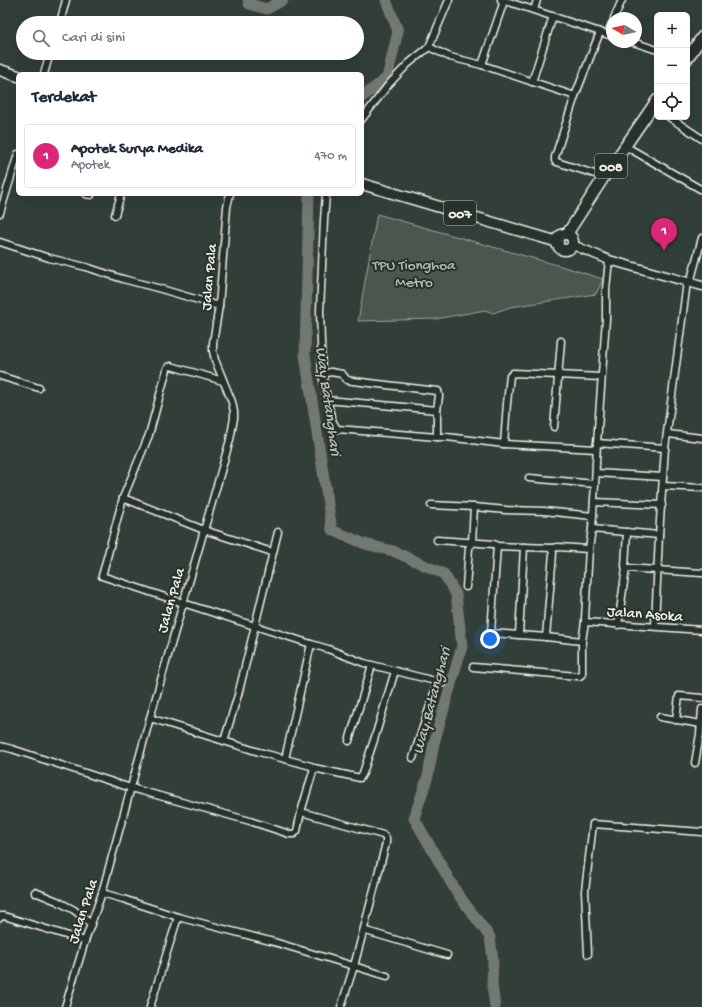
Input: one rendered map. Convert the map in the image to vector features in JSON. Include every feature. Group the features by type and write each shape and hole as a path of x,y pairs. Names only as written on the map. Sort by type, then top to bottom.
{"main road":[{"path":"690,55 702,37"},
{"path":"0,70 16,75"},
{"name":"008","path":"558,242 560,237 567,234 625,146 654,106"},
{"name":"007","path":"364,185 558,242"},
{"path":"558,242 558,245 562,249 568,249 573,245 573,240 570,235 567,234"}],"street":[{"path":"62,16 66,0"},
{"path":"364,117 389,84 408,64 429,47 449,0"},
{"path":"482,65 503,0 606,34"},
{"path":"534,10 537,0"},
{"path":"617,12 622,0"},
{"path":"532,82 553,16"},
{"path":"600,32 576,96 555,159 557,162 604,177"},
{"path":"642,45 654,49"},
{"path":"429,47 450,57 482,65 576,96"},
{"path":"45,72 48,60"},
{"path":"674,120 702,139"},
{"path":"625,146 702,190"},
{"path":"0,213 15,174"},
{"path":"115,214 120,196"},
{"name":"Jalan Pala","path":"65,1007 102,893 150,718 230,440 234,412 232,402 215,360 213,351 219,306 227,206 230,196"},
{"path":"326,196 320,311 322,374 327,400 333,422 337,429 447,437 504,444 665,448"},
{"path":"655,626 665,448 689,282 702,238"},
{"path":"0,242 49,258 86,267 219,306"},
{"path":"573,245 609,260 702,286"},
{"path":"473,667 577,676 582,674 582,641 585,622 589,549 594,502 596,446 609,260"},
{"path":"554,427 561,341"},
{"path":"223,381 172,366 168,367 149,435 123,498 102,576 328,649 364,663 440,682 413,758"},
{"path":"322,374 331,372 342,374 347,380 438,391 437,437"},
{"path":"504,444 511,374 601,377"},
{"path":"0,376 39,388"},
{"path":"327,400 437,410"},
{"path":"668,434 702,438"},
{"path":"596,473 663,477"},
{"path":"529,478 595,484"},
{"path":"663,486 702,488"},
{"path":"123,498 204,530 272,552"},
{"path":"594,502 662,505"},
{"path":"431,505 544,511 593,516"},
{"path":"466,587 472,542 474,507"},
{"path":"592,529 659,535"},
{"path":"224,741 238,695 278,532"},
{"path":"618,625 626,568 627,532"},
{"path":"437,540 494,544 496,546 589,549"},
{"path":"496,546 490,631 492,633 582,641"},
{"path":"519,635 524,547"},
{"path":"546,637 553,553 552,548"},
{"path":"626,568 702,573"},
{"name":"Jalan Asoka","path":"585,622 702,630"},
{"path":"285,759 311,644"},
{"path":"349,742 372,665"},
{"path":"150,718 314,768 360,778 374,740 394,671"},
{"path":"676,720 679,696 702,698"},
{"path":"695,763 701,734 700,724 702,709"},
{"path":"660,717 700,724"},
{"path":"0,746 131,788 250,821 289,834 294,834 297,831 314,768"},
{"path":"301,812 383,835 386,838 386,843 354,966 341,1007"},
{"path":"588,954 586,891 592,824 702,832"},
{"path":"35,893 36,892 57,901 74,910 91,924"},
{"path":"102,893 178,918 274,942 387,976"},
{"path":"0,918 1,916 4,916 85,942"},
{"path":"150,1007 178,918"},
{"path":"363,932 366,931 447,956"}],"green space":[{"name":"TPU Tionghoa Metro","path":"377,214 603,279 596,294 510,307 493,313 485,310 436,319 358,321"}],"waterway":[{"name":"Way Batanghari","path":"248,0 249,4 267,9 283,0"},
{"name":"Way Batanghari","path":"364,95 387,78 398,31 386,0"},
{"name":"Way Batanghari","path":"309,196 305,355 332,530 365,544 393,551 444,574 456,594 462,646 434,743 428,776 414,818 457,893 490,937 493,960 492,984 495,1007"}],"place":[{"name":"Apotek Surya Medika","path":"664,251"}]}
